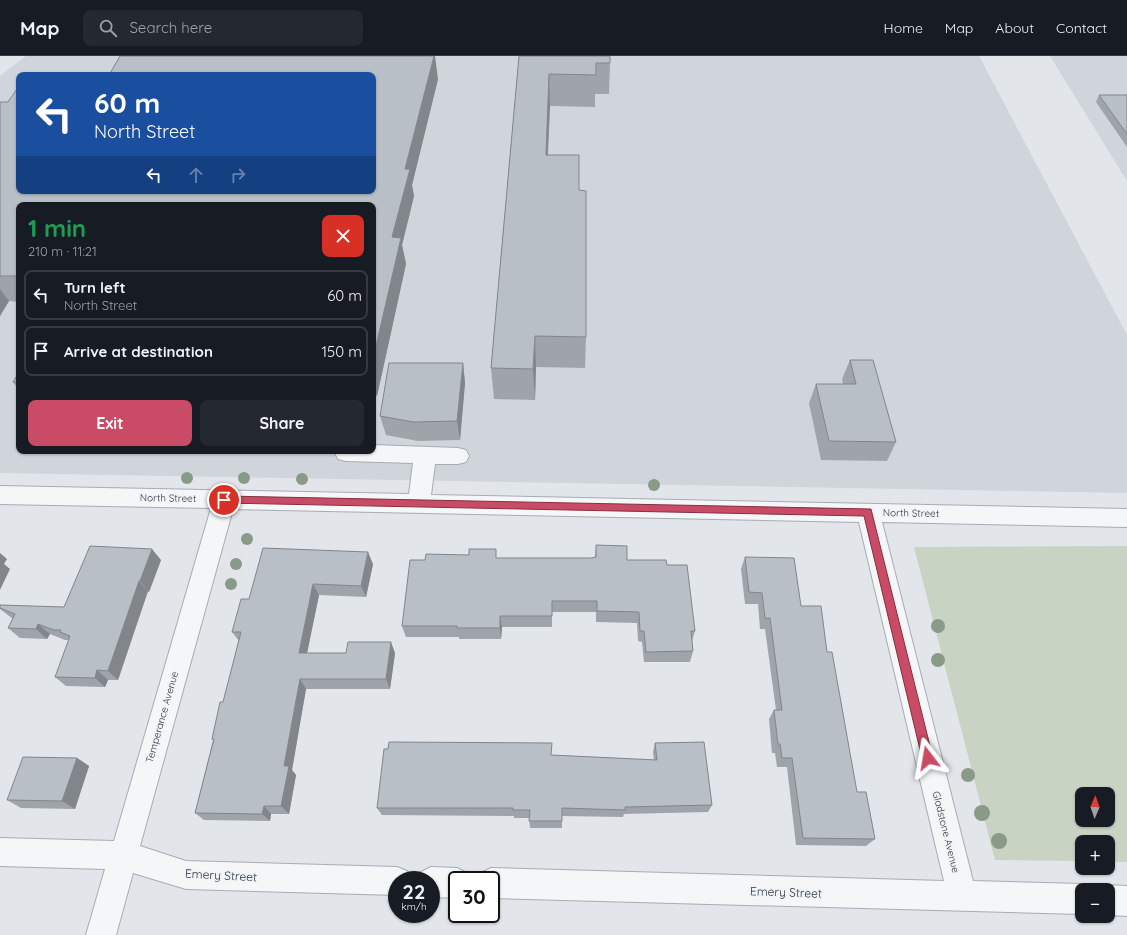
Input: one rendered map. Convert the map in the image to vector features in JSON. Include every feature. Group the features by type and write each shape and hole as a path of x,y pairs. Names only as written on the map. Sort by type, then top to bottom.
{"street":[{"path":"376,454 458,456"},
{"path":"418,503 425,455"},
{"name":"North Street","path":"0,495 1127,518"},
{"name":"Temperance Avenue","path":"101,935 224,500"},
{"name":"Gladstone Avenue","path":"868,512 962,896"},
{"name":"Emery Street","path":"0,852 123,855 186,875 388,881"},
{"name":"Emery Street","path":"500,884 1075,900"},
{"path":"1115,900 1127,901"}],"shaded area":[{"path":"26,56 979,56 1127,335 1127,493 0,473 0,76"},
{"path":"1050,56 1127,56 1127,181"}],"green space":[{"path":"1127,546 1127,862 1115,862 1115,835 1075,835 1075,861 995,860 914,547"}],"building":[{"path":"120,56 434,56 405,169 410,169 392,237 401,238 376,346 376,202 16,202 16,276 0,276 0,102 8,102 16,90 16,194 376,194 376,72 111,72"},
{"path":"519,56 610,56 610,63 596,63 596,75 549,74 546,155 579,155 579,190 586,191 586,337 535,336 533,369 491,368"},
{"path":"1099,95 1127,95 1127,134"},
{"path":"850,360 873,360 896,442 829,441 816,384 856,384"},
{"path":"389,363 463,363 457,421 413,422 380,416"},
{"path":"596,545 627,546 627,560 666,560 667,565 687,565 695,631 691,631 693,651 646,652 644,631 640,631 639,612 597,611 597,601 552,601 552,616 500,616 500,628 402,626 410,560 425,560 426,554 469,555 469,549 496,549 496,558 591,558 596,557"},
{"path":"90,546 152,549 139,581 108,671 97,670 95,678 55,677 70,636 60,632 61,630 54,630 38,624 36,629 8,628 15,614 0,608 0,605 64,607"},
{"path":"263,548 368,552 361,586 313,584 299,653 346,653 348,642 391,642 386,679 300,679 284,766 289,766 281,806 264,806 262,814 195,813 214,739 212,739 220,702 223,702 241,632 232,632 241,599 249,599"},
{"path":"745,557 794,558 801,606 821,606 827,652 832,652 857,792 866,792 875,839 803,838 792,758 782,758 780,744 778,744 774,710 782,710 770,618 765,618 762,593 749,592"},
{"path":"389,742 552,743 551,755 657,760 655,743 704,742 712,805 625,807 625,810 562,808 562,821 529,821 530,810 513,810 513,808 377,808 384,749 388,749"},
{"path":"23,757 77,758 62,801 7,800"}],"route":[{"path":"224,500 868,512 928,758"}]}
